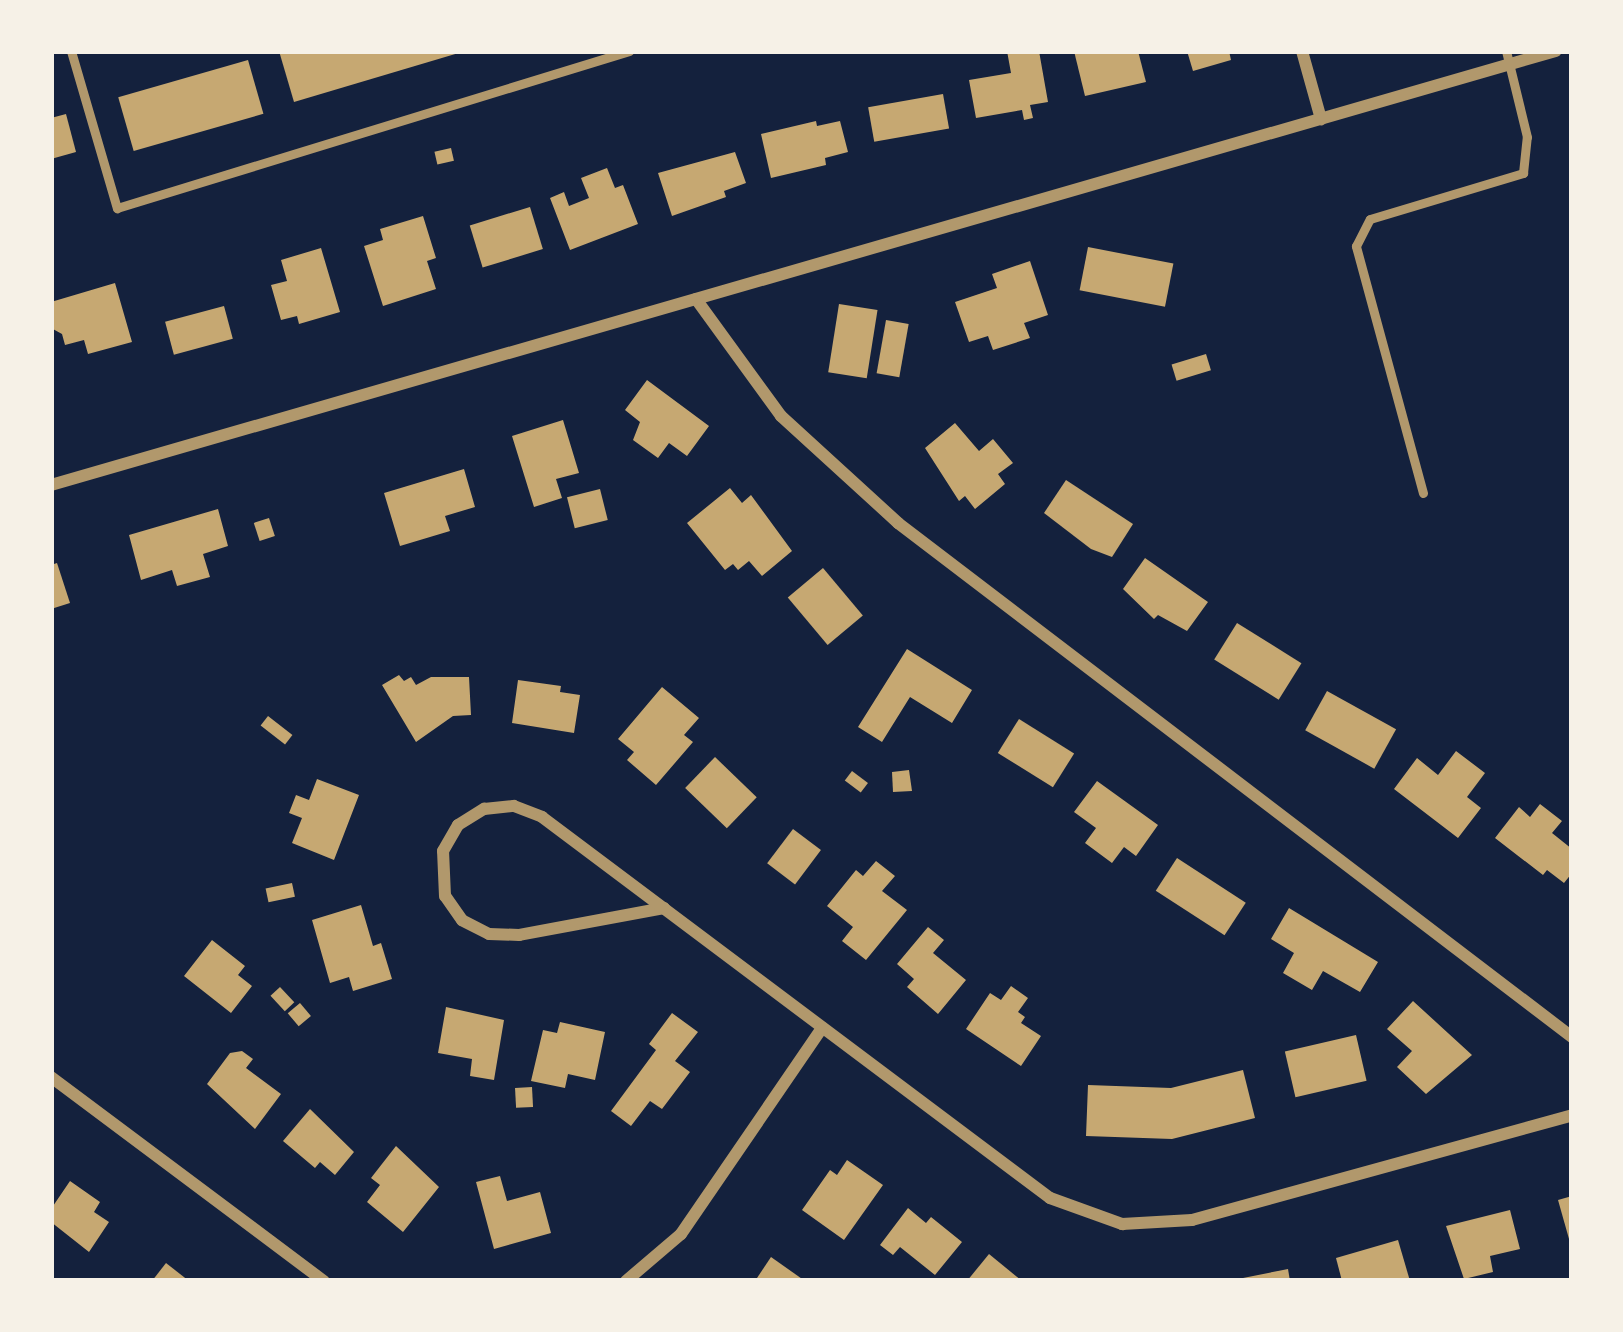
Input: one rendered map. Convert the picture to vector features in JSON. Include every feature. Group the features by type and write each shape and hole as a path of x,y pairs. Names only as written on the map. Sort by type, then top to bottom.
{"street":[{"path":"1302,51 1321,118"},
{"path":"51,485 1321,118 1508,58 1556,51"},
{"path":"696,299 781,416 898,524 1572,1037"},
{"path":"664,908 519,935 489,934 452,909 440,881 443,851 470,815 514,806 542,817 664,908 822,1028 1050,1198 1122,1224 1228,1211 1572,1115"},
{"path":"626,1281 680,1234 822,1028"},
{"path":"51,1077 324,1281"}],"lane":[{"path":"71,51 117,208 628,51"},
{"path":"1423,493 1356,246 1370,219 1523,173 1526,137 1508,58"}],"building":[{"path":"279,51 462,51 462,52 294,102"},
{"path":"1007,51 1039,51 1048,102 1030,105 1033,118 1024,120 1022,110 976,118 969,80 1011,73"},
{"path":"1074,51 1138,51 1146,82 1085,96"},
{"path":"1187,51 1229,51 1231,60 1193,71"},
{"path":"248,60 263,114 134,151 118,97"},
{"path":"943,94 949,128 874,142 868,107"},
{"path":"66,114 76,152 51,159 51,118"},
{"path":"816,121 817,126 840,121 848,152 825,158 826,165 771,178 761,134"},
{"path":"451,148 454,161 437,164 434,152"},
{"path":"735,152 746,183 724,191 726,197 672,216 658,173"},
{"path":"607,168 615,188 623,185 638,224 570,250 550,198 564,192 569,206 589,198 581,178"},
{"path":"530,207 543,249 483,267 470,225"},
{"path":"423,216 436,258 427,261 436,289 383,306 364,246 383,240 380,229"},
{"path":"1088,247 1173,264 1165,307 1080,290"},
{"path":"321,248 340,312 299,324 297,316 281,320 271,285 287,281 281,260"},
{"path":"1030,261 1048,315 1024,323 1030,338 993,350 988,336 969,342 955,302 997,288 992,274"},
{"path":"115,283 132,342 88,354 84,340 65,345 62,334 51,328 51,302"},
{"path":"839,304 878,310 867,378 828,372"},
{"path":"224,306 233,339 174,355 165,322"},
{"path":"886,320 909,324 899,377 877,373"},
{"path":"1206,354 1211,370 1177,381 1172,365"},
{"path":"647,380 709,426 687,456 669,443 658,458 633,440 640,422 625,410"},
{"path":"563,420 579,473 556,479 562,498 534,507 512,436"},
{"path":"955,423 979,451 993,439 1013,463 998,474 1005,484 975,509 965,496 959,501 925,448"},
{"path":"464,469 475,507 445,516 450,531 400,546 384,493"},
{"path":"1066,480 1133,524 1112,557 1091,549 1044,513"},
{"path":"730,488 742,503 751,495 792,551 762,576 749,561 738,570 733,564 725,570 687,523"},
{"path":"600,489 608,520 575,528 567,497"},
{"path":"218,509 228,546 203,554 210,577 177,586 172,570 141,580 129,535"},
{"path":"269,518 275,536 260,541 254,523"},
{"path":"1145,558 1208,602 1187,631 1158,615 1154,619 1123,589"},
{"path":"57,563 70,603 51,609 51,565"},
{"path":"823,568 863,615 828,645 788,598"},
{"path":"1237,623 1301,663 1279,700 1214,659"},
{"path":"907,649 972,690 952,723 910,697 882,742 858,727"},
{"path":"399,675 404,681 411,677 416,685 431,677 469,677 471,715 453,716 416,742 382,685"},
{"path":"518,680 561,686 560,692 580,695 574,733 512,723"},
{"path":"662,687 699,718 684,735 693,742 656,785 627,760 634,752 618,739"},
{"path":"1327,691 1396,729 1374,769 1305,730"},
{"path":"268,716 292,735 285,745 261,725"},
{"path":"1019,719 1074,753 1053,787 998,753"},
{"path":"1456,751 1485,773 1467,797 1481,808 1458,838 1394,789 1417,758 1438,775"},
{"path":"715,757 757,797 727,828 685,788"},
{"path":"909,770 912,791 893,792 892,772"},
{"path":"852,771 868,783 861,793 845,781"},
{"path":"317,779 359,795 334,860 292,843 302,818 289,813 296,795 309,800"},
{"path":"1097,781 1158,825 1136,856 1124,847 1112,863 1085,843 1096,828 1074,812"},
{"path":"1540,804 1562,821 1552,833 1572,849 1572,873 1564,883 1547,870 1543,875 1495,838 1519,807 1530,817"},
{"path":"793,829 821,850 795,884 767,863"},
{"path":"1177,858 1246,903 1225,935 1156,891"},
{"path":"876,861 895,876 882,891 907,910 866,960 842,941 853,927 827,906 856,870 863,876"},
{"path":"292,883 295,897 269,902 266,889"},
{"path":"361,905 373,946 381,943 392,979 353,991 349,977 330,983 312,920"},
{"path":"1289,908 1378,962 1360,992 1323,971 1312,990 1283,973 1294,953 1271,939"},
{"path":"928,927 944,940 933,953 966,980 938,1014 907,987 914,979 897,964"},
{"path":"212,940 245,966 238,975 252,986 231,1013 184,976"},
{"path":"1011,986 1028,998 1018,1012 1025,1017 1021,1023 1041,1036 1021,1066 966,1029 990,993 1001,1000"},
{"path":"280,987 294,1002 285,1011 270,996"},
{"path":"1413,1001 1472,1055 1426,1094 1397,1067 1412,1051 1387,1029"},
{"path":"300,1003 311,1016 299,1026 288,1013"},
{"path":"446,1007 504,1020 494,1080 470,1076 472,1059 438,1053"},
{"path":"672,1013 698,1032 675,1061 690,1072 662,1109 650,1101 631,1126 611,1111 656,1050 649,1044"},
{"path":"560,1022 605,1032 595,1080 568,1074 565,1088 531,1081 543,1030 557,1033"},
{"path":"1356,1035 1367,1081 1295,1097 1285,1051"},
{"path":"242,1051 253,1059 246,1068 281,1094 255,1129 207,1084 230,1053"},
{"path":"1243,1070 1255,1118 1172,1139 1086,1136 1088,1085 1171,1088"},
{"path":"532,1087 533,1107 516,1108 515,1088"},
{"path":"310,1109 354,1152 335,1175 320,1162 315,1168 283,1141"},
{"path":"396,1146 439,1187 403,1232 367,1202 380,1185 371,1178"},
{"path":"847,1160 883,1185 844,1240 802,1210 830,1170 837,1175"},
{"path":"500,1176 507,1201 540,1192 551,1233 494,1249 476,1182"},
{"path":"70,1181 100,1202 94,1212 109,1222 89,1252 51,1222 51,1209"},
{"path":"1572,1196 1572,1245 1571,1246 1558,1200"},
{"path":"908,1208 926,1223 931,1217 962,1242 935,1275 900,1247 893,1255 880,1245"},
{"path":"1510,1210 1520,1249 1490,1256 1493,1272 1464,1279 1446,1226"},
{"path":"1398,1240 1410,1281 1342,1281 1336,1258"},
{"path":"989,1254 1022,1281 967,1281"},
{"path":"771,1257 805,1281 755,1281"},
{"path":"166,1263 189,1281 152,1281"},
{"path":"1288,1269 1290,1281 1238,1279"}]}
